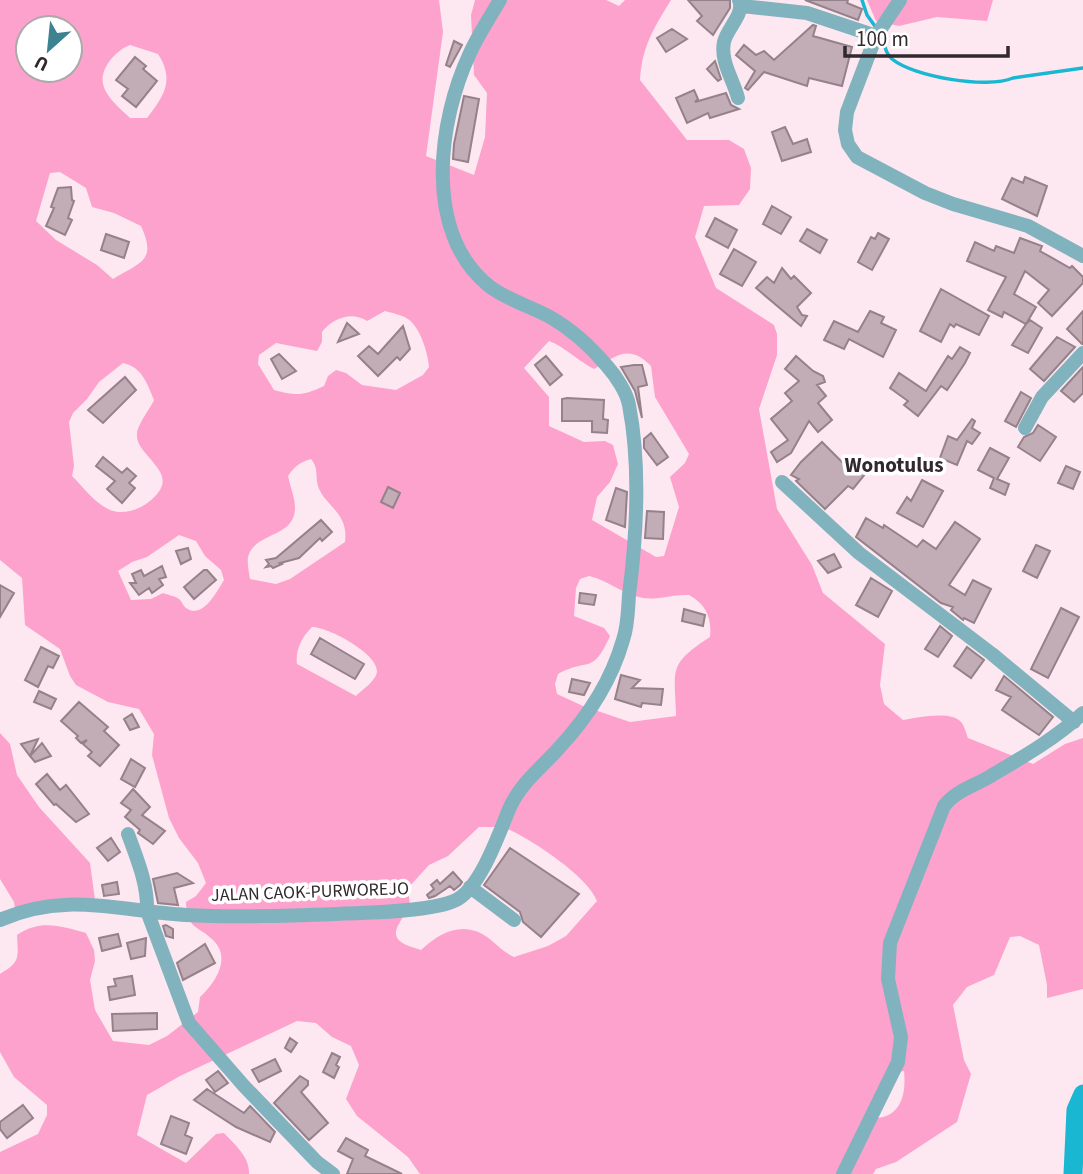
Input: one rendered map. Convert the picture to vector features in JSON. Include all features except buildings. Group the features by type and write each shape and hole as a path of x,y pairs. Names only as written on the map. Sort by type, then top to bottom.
{"street":[{"name":"JALAN CAOK-PURWOREJO","path":"0,920 41,906 73,904 253,917 383,912 445,904 459,898 470,887 482,868 515,796 577,729 606,687 625,636 635,548 634,437 627,398 610,369 584,341 552,319 501,294 484,282 452,237 442,190 445,144 453,99 469,54 499,0"},
{"path":"900,0 879,32 847,113 845,130 848,144 857,157 925,193 1028,226 1083,256"},
{"path":"738,97 723,48 740,3 807,13 879,32"},
{"path":"1025,428 1042,397 1083,354"},
{"path":"782,482 859,552 1073,718 1046,742 951,798 944,806 890,943 888,979 901,1037 898,1062 843,1174"},
{"path":"128,834 145,885 148,911 189,1023 244,1086 317,1162 333,1174"},
{"path":"470,887 514,920"}],"shaded area":[{"path":"0,0 439,0 443,32 426,156 474,175 485,137 487,93 474,75 471,15 475,0 606,0 619,6 625,0 671,0 646,47 640,80 687,140 729,140 744,149 751,168 750,189 739,205 704,206 695,237 716,288 774,325 777,334 777,355 759,409 777,509 812,565 823,593 885,644 880,685 884,704 903,720 933,716 956,718 962,723 968,738 1033,764 1065,744 1083,738 1083,989 1047,998 1039,945 1020,936 1010,937 994,975 967,987 953,1005 964,1060 971,1074 957,1122 896,1162 876,1169 873,1174 420,1174 408,1157 357,1116 346,1099 359,1065 351,1046 332,1037 316,1023 297,1021 180,1076 147,1095 137,1135 186,1163 216,1134 224,1133 244,1157 249,1174 0,1174 0,1152 38,1134 47,1115 47,1105 14,1077 0,1052 0,974 12,966 17,958 17,935 42,925 86,933 94,950 95,961 90,980 95,1010 113,1041 149,1045 167,1036 198,1012 200,997 216,978 221,962 219,947 208,935 194,926 189,918 186,902 196,896 206,883 198,863 179,838 169,818 152,755 154,734 139,709 108,702 76,685 60,649 25,625 22,578 0,560","holes":["130,45 158,54 166,72 165,88 147,118 130,118 110,98 103,84 106,67 112,58","60,172 86,188 92,207 114,213 141,226 146,238 147,254 138,264 113,279 97,265 56,240 36,221 50,173","385,311 408,319 420,334 427,355 429,367 423,375 396,390 362,385 346,373 336,370 328,376 324,386 310,392 294,394 274,390 258,364 259,355 276,343 317,351 322,342 322,332 332,323 349,316 367,321","549,341 594,369 623,354 636,355 651,366 655,397 689,454 685,463 670,477 679,507 664,556 656,557 592,520 597,497 610,482 618,464 613,445 605,441 584,442 549,426 549,397 524,368","123,363 130,365 143,377 154,400 137,434 138,441 158,468 163,482 156,496 137,509 122,512 108,509 72,476 74,466 69,422 73,413 99,382","311,459 321,493 343,524 345,542 290,579 276,584 250,579 248,557 252,549 282,530 293,518 295,504 288,476 300,463","179,535 196,541 205,556 221,570 224,580 209,603 198,610 192,611 177,598 163,593 151,599 131,600 118,571 147,557","589,576 636,596 649,598 689,595 704,607 709,618 710,637 680,662 675,678 676,716 630,722 557,694 555,684 558,674 594,661 610,636 604,628 574,616 576,588 580,579","312,627 340,636 361,649 375,664 375,678 356,696 297,664 300,644","479,827 508,829 560,861 583,881 597,901 566,936 548,946 514,957 482,934 464,929 446,933 421,950 402,943 396,934 399,923 410,907 408,888 429,865 448,856","904,1071 904,1091 898,1107 885,1116 864,1117 885,1075"]},
{"path":"867,0 993,0 987,21 937,17 899,26 876,21"},
{"path":"0,733 10,744 17,775 39,807 90,863 95,900 15,908 0,879"}],"waterway":[{"path":"862,0 867,15 877,29"},
{"path":"882,35 889,56 902,65 933,76 969,82 1001,81 1083,68"},
{"path":"1073,1174 1076,1110 1083,1094"}],"district":[{"name":"Wonotulus","path":"894,465"}]}
